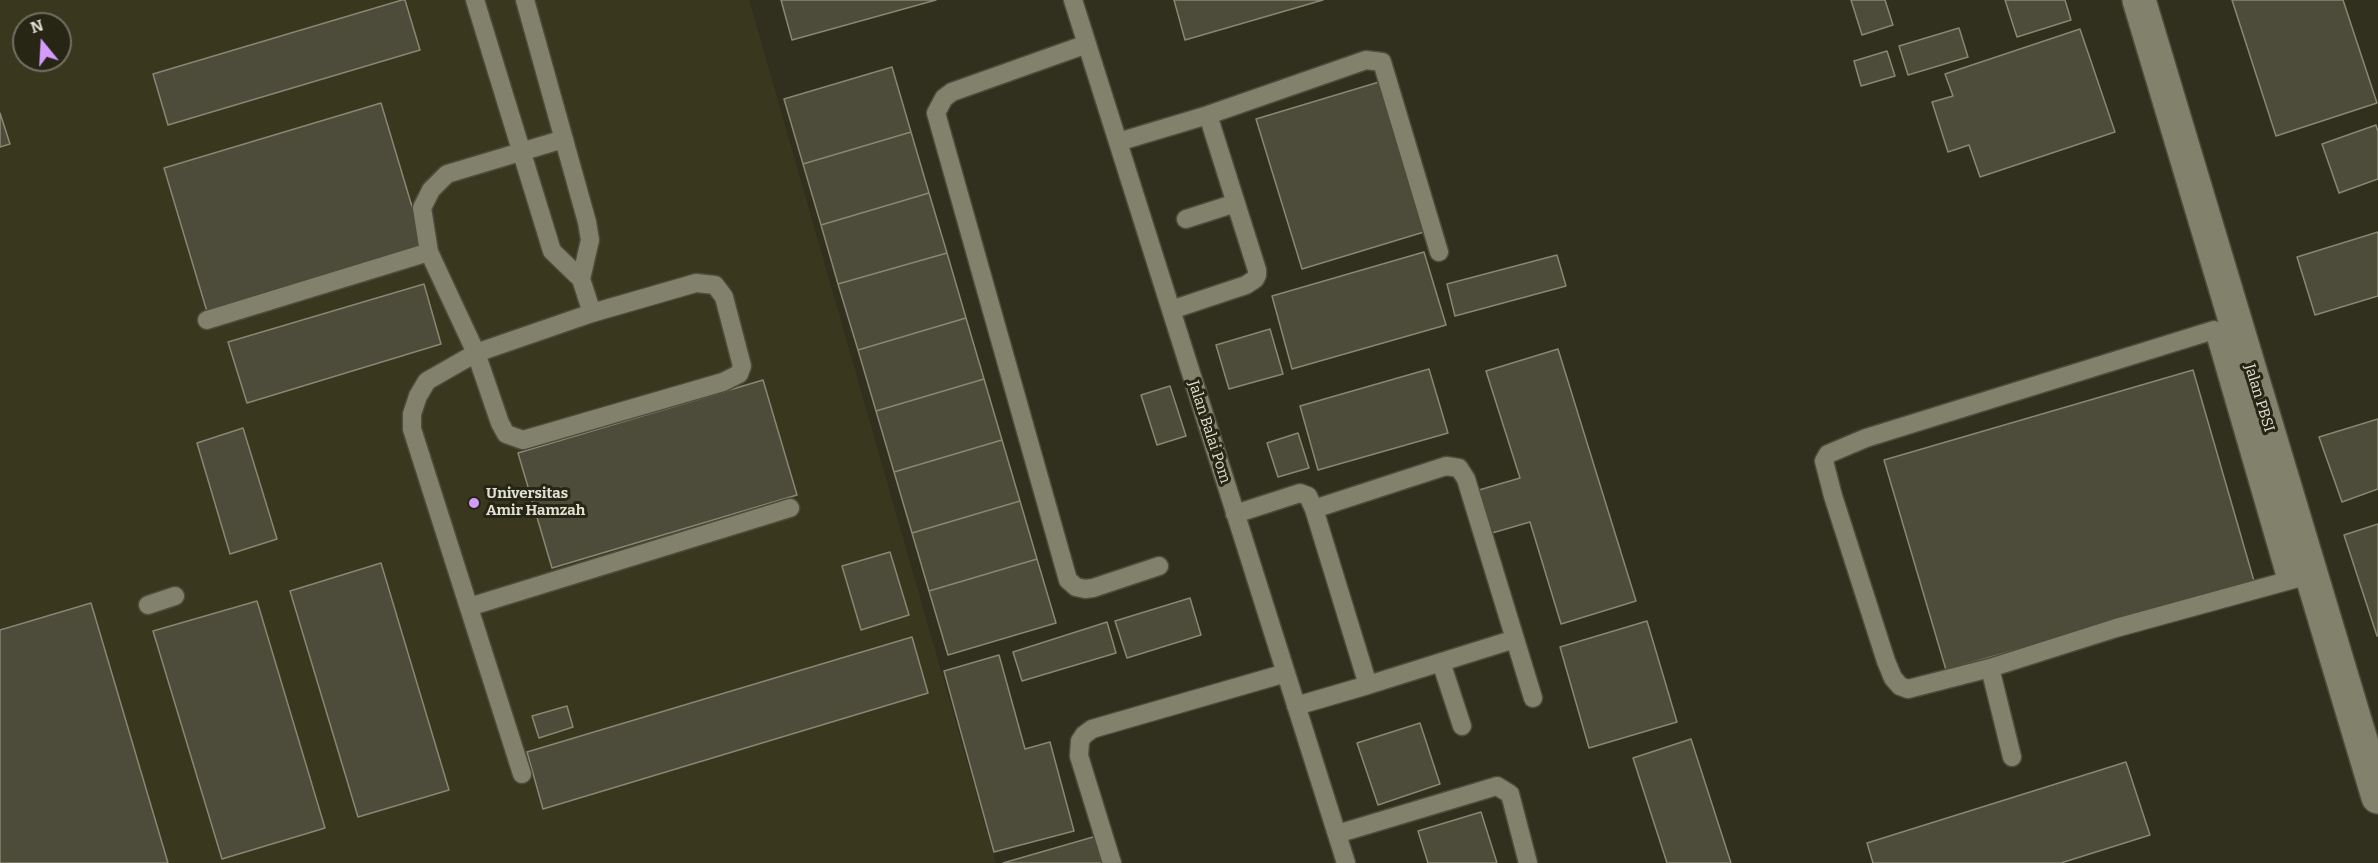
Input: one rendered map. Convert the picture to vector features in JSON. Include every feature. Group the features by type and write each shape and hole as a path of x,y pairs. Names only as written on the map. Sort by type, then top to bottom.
{"street":[{"name":"Jalan PBSI","path":"2139,0 2299,578 2378,797"}],"lane":[{"path":"476,0 552,251 581,279 592,313"},
{"path":"525,0 587,222 590,240 581,279"},
{"name":"Jalan Balai Pom","path":"1073,0 1346,863"},
{"path":"1087,44 951,92 939,105 936,113 1068,580 1076,587 1093,588 1159,566"},
{"path":"1118,142 1208,115 1366,60 1382,62 1439,252"},
{"path":"1171,310 1246,285 1255,279 1257,270 1208,115"},
{"path":"522,774 412,429 412,414 418,396 427,381 476,353 592,313 696,283 715,285 724,297 742,366 739,374 723,382 523,440 506,434 500,423 476,353 429,252 422,208 435,184 447,174 564,139"},
{"path":"1186,219 1236,203"},
{"path":"207,320 429,252"},
{"path":"2214,330 2299,578 2116,628 1990,668 1908,689 1900,686 1893,678 1833,496 1824,461 1828,454 1866,438 2214,330"},
{"path":"1314,509 1446,466 1459,468 1466,479 1533,698"},
{"path":"1235,514 1300,493 1308,496 1368,685"},
{"path":"469,607 790,508"},
{"path":"148,605 175,596"},
{"path":"1296,706 1515,639"},
{"path":"1442,662 1462,726"},
{"path":"1990,668 2012,757"},
{"path":"1112,863 1079,756 1080,741 1084,735 1092,729 1286,673"},
{"path":"1336,834 1497,786 1510,794 1528,863"}],"shaded area":[{"name":"Universitas Amir Hamzah","path":"0,0 749,0 996,863 0,863"}],"building":[{"path":"405,0 420,50 168,125 153,74"},
{"path":"781,0 936,0 792,40"},
{"path":"1174,0 1323,0 1185,40"},
{"path":"1851,0 1885,0 1893,25 1862,35"},
{"path":"2005,0 2065,0 2071,20 2017,37"},
{"path":"2232,0 2343,0 2377,103 2276,136"},
{"path":"1959,28 1968,57 1908,75 1899,46"},
{"path":"2080,29 2115,132 1980,177 1969,145 1948,152 1932,102 1953,96 1945,74"},
{"path":"1887,51 1895,76 1861,86 1854,61"},
{"path":"892,67 911,132 803,164 784,99"},
{"path":"1379,82 1424,232 1302,269 1256,119"},
{"path":"381,103 425,250 208,315 164,168"},
{"path":"0,113 10,144 0,147"},
{"path":"2376,125 2378,179 2339,193 2322,144"},
{"path":"911,132 929,193 821,225 803,164"},
{"path":"929,193 947,253 838,284 821,225"},
{"path":"2378,232 2378,296 2315,315 2297,257"},
{"path":"1424,252 1446,325 1292,369 1272,296"},
{"path":"947,253 966,318 858,350 838,284"},
{"path":"1557,255 1566,286 1455,316 1447,284"},
{"path":"424,284 441,344 247,403 228,342"},
{"path":"966,318 984,379 876,411 858,350"},
{"path":"1270,329 1283,374 1229,389 1216,345"},
{"path":"1558,349 1636,601 1561,624 1530,522 1492,533 1479,490 1520,478 1486,371"},
{"path":"1429,369 1448,433 1318,470 1300,406"},
{"path":"2193,370 2254,581 1946,670 1884,460"},
{"path":"984,379 1002,440 894,472 876,411"},
{"path":"763,380 797,495 552,568 518,453"},
{"path":"1170,386 1186,436 1157,445 1141,395"},
{"path":"2378,419 2378,489 2342,502 2319,437"},
{"path":"243,428 277,539 230,554 197,443"},
{"path":"1298,433 1309,468 1278,477 1267,443"},
{"path":"1002,440 1020,501 912,533 894,472"},
{"path":"1020,501 1037,559 929,591 912,533"},
{"path":"2378,524 2378,636 2377,636 2344,535"},
{"path":"890,552 909,615 861,630 842,566"},
{"path":"1037,559 1056,623 948,655 929,591"},
{"path":"381,563 449,790 358,817 290,591"},
{"path":"1190,598 1201,635 1127,658 1115,621"},
{"path":"257,601 325,828 222,859 153,631"},
{"path":"91,603 168,863 0,863 0,630"},
{"path":"1647,621 1677,722 1589,748 1560,647"},
{"path":"1107,622 1116,653 1022,681 1013,652"},
{"path":"912,637 928,693 543,809 527,752"},
{"path":"999,655 1025,749 1050,742 1074,831 994,852 944,671"},
{"path":"567,706 573,727 539,738 532,716"},
{"path":"1420,723 1440,784 1378,805 1357,743"},
{"path":"1691,739 1731,863 1667,863 1633,758"},
{"path":"2126,762 2150,835 2061,863 1873,863 1867,843"},
{"path":"1481,812 1497,863 1428,863 1418,831"},
{"path":"1100,835 1108,863 1003,863"}],"place":[{"name":"Universitas Amir Hamzah","path":"474,503"}]}
